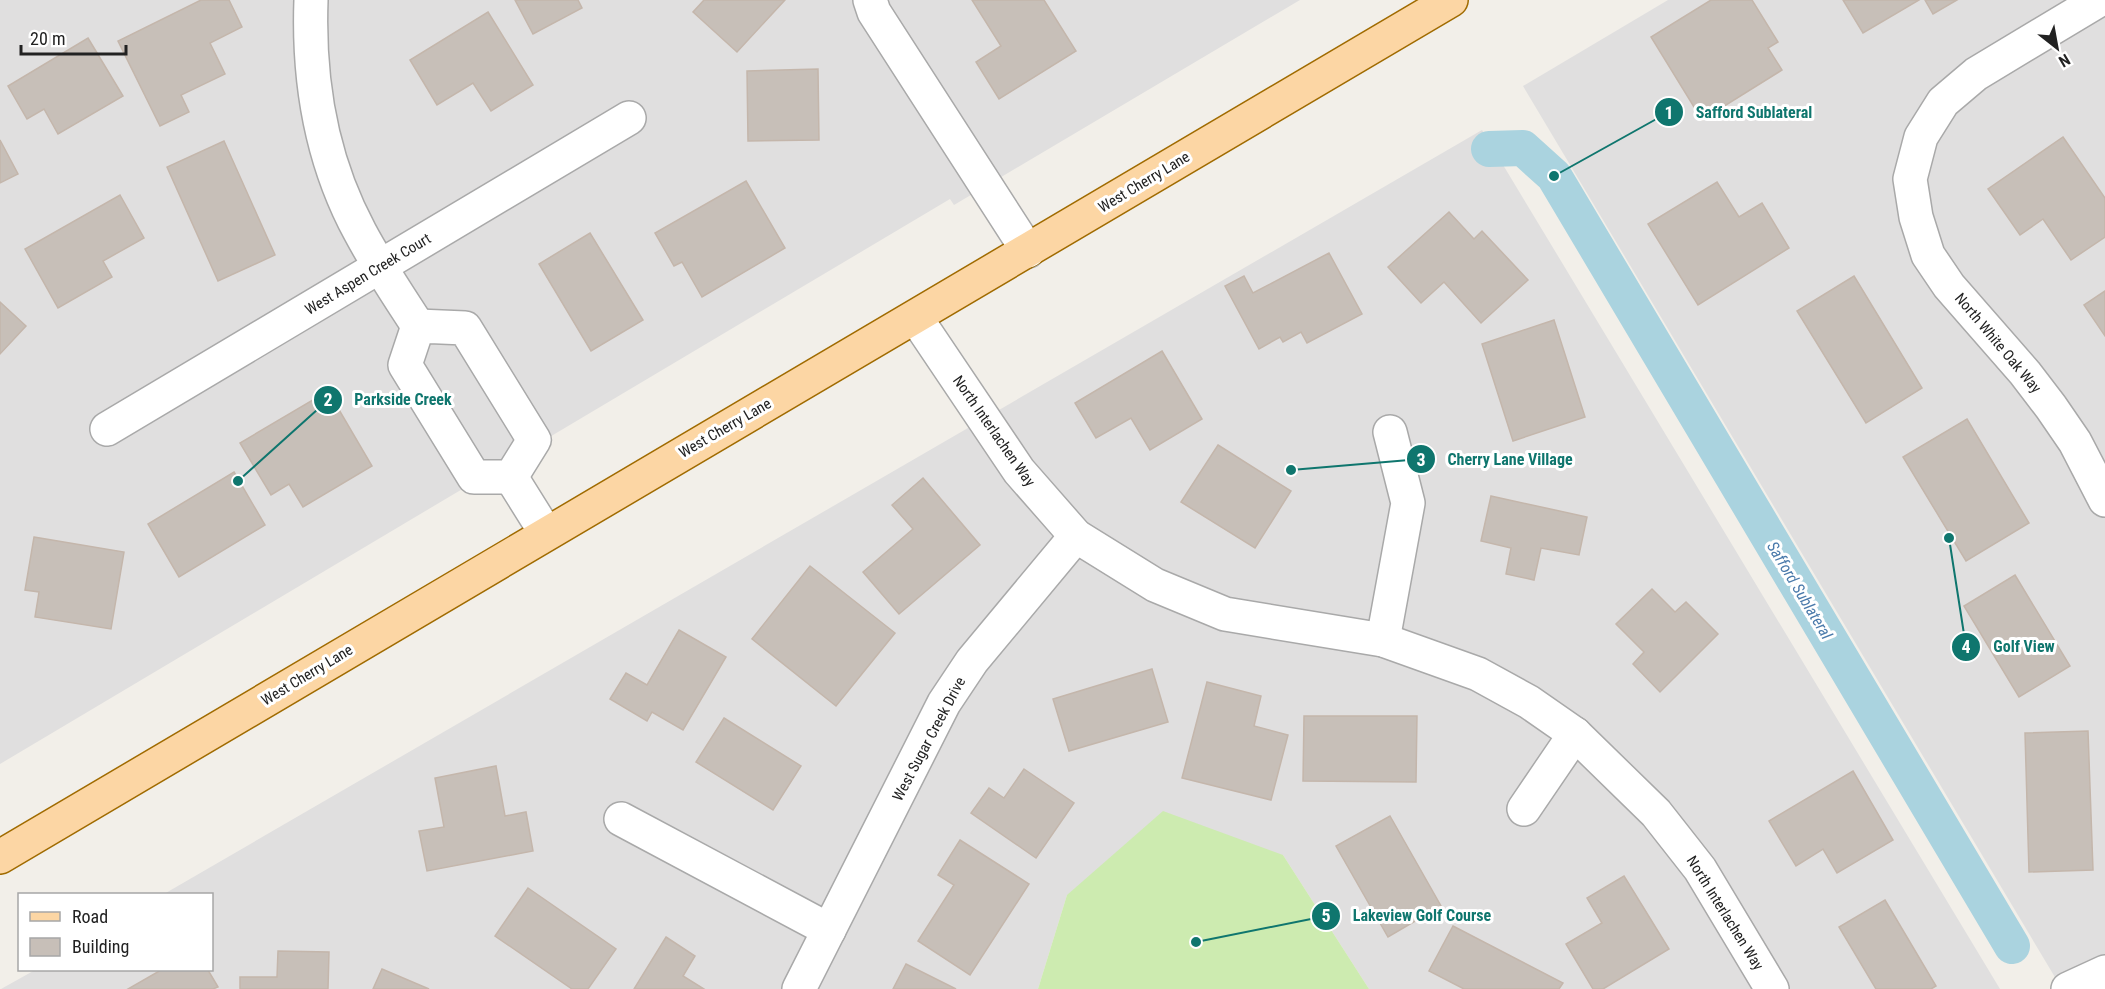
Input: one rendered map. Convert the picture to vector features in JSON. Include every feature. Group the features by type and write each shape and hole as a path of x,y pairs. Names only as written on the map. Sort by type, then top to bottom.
{"main road":[{"name":"West Cherry Lane","path":"0,857 1451,0"}],"street":[{"path":"311,0 312,76 318,116 328,155 341,194 359,231 418,326"},
{"path":"870,0 874,12 1028,251"},
{"name":"North White Oak Way","path":"2080,5 1976,74 1943,102 1922,137 1910,179 1916,217 1928,255 1949,286 2051,406 2075,442 2105,500"},
{"name":"West Aspen Creek Court","path":"107,429 629,118"},
{"name":"North Interlachen Way","path":"916,318 1019,471 1076,536 1155,585 1225,614 1383,640 1478,674 1529,702 1575,734 1656,813 1700,869 1772,989"},
{"path":"418,326 465,328 534,440 511,477"},
{"path":"418,326 405,365 474,477 511,477"},
{"path":"1383,640 1408,503 1389,432"},
{"path":"511,477 546,533"},
{"name":"West Sugar Creek Drive","path":"799,989 944,703 972,661 1076,536"},
{"path":"1524,809 1575,734"},
{"path":"621,819 829,930"},
{"path":"2068,989 2105,972"}],"shaded area":[{"path":"0,0 1300,0 954,205 950,199 0,764"},
{"path":"1668,0 2105,0 2105,989 2062,989 1523,86"},
{"path":"1482,130 2000,989 1369,989 1283,855 1067,895 1038,989 1,989 33,971 213,971 213,893 166,893"}],"green space":[{"path":"1163,811 1283,855 1369,989 1038,989 1067,895"}],"building":[{"path":"201,0 229,0 242,27 210,43 225,74 181,95 189,112 160,126 118,41"},
{"path":"515,0 578,0 582,8 533,34"},
{"path":"704,0 785,0 737,52 693,12"},
{"path":"972,0 1044,0 1076,51 999,99 976,62 1001,46"},
{"path":"1711,0 1752,0 1778,42 1768,48 1782,70 1702,120 1651,37"},
{"path":"1843,0 1919,0 1863,33"},
{"path":"1925,0 1957,0 1933,14"},
{"path":"488,12 533,85 491,111 473,83 437,105 410,60"},
{"path":"88,38 123,96 58,134 44,109 27,119 8,86"},
{"path":"818,69 819,140 748,141 747,71"},
{"path":"2063,137 2105,198 2105,237 2071,260 2043,219 2020,235 1988,189"},
{"path":"0,140 18,174 0,183"},
{"path":"224,141 275,255 218,281 167,167"},
{"path":"746,181 785,248 702,297 682,262 674,266 655,233"},
{"path":"1717,182 1739,217 1762,203 1789,248 1698,305 1648,224"},
{"path":"120,195 144,238 103,261 112,277 58,308 25,249"},
{"path":"1449,212 1474,239 1482,231 1528,280 1481,323 1444,282 1421,303 1388,267"},
{"path":"590,233 643,320 591,351 539,264"},
{"path":"1329,253 1362,314 1307,343 1301,332 1283,342 1280,337 1259,349 1225,286 1244,276 1253,293"},
{"path":"1854,276 1922,388 1866,423 1797,311"},
{"path":"2105,291 2105,336 2084,305"},
{"path":"0,302 26,326 0,354"},
{"path":"1554,320 1585,417 1513,441 1482,344"},
{"path":"1162,351 1202,419 1150,450 1131,418 1096,438 1075,403"},
{"path":"328,391 372,466 303,507 289,484 271,495 240,443"},
{"path":"1967,419 2029,523 1966,561 1903,457"},
{"path":"1218,445 1291,491 1255,548 1181,502"},
{"path":"234,472 265,525 179,577 148,524"},
{"path":"923,478 980,545 899,614 863,572 913,529 892,505"},
{"path":"1491,496 1587,517 1579,555 1541,548 1534,580 1506,574 1511,548 1481,541"},
{"path":"34,537 124,552 111,629 35,617 39,592 25,590"},
{"path":"810,566 895,633 836,706 752,639"},
{"path":"2015,575 2070,666 2019,697 1964,606"},
{"path":"1652,589 1675,612 1686,602 1718,634 1660,692 1633,664 1644,652 1616,624"},
{"path":"679,630 726,657 683,730 652,712 647,721 610,699 626,673 647,685"},
{"path":"1152,669 1168,722 1069,751 1053,699"},
{"path":"1207,682 1261,696 1254,726 1288,735 1271,800 1182,778"},
{"path":"1304,716 1417,716 1416,782 1303,781"},
{"path":"724,718 801,766 773,810 696,762"},
{"path":"2088,731 2093,870 2029,872 2025,733"},
{"path":"496,766 505,816 526,812 533,851 427,871 419,831 444,827 435,778"},
{"path":"1024,769 1074,803 1036,858 971,813 989,788 1004,798"},
{"path":"1853,771 1893,840 1837,873 1823,849 1796,866 1769,821"},
{"path":"1390,816 1441,906 1388,937 1336,846"},
{"path":"960,840 1029,884 970,975 918,941 954,885 938,875"},
{"path":"1624,876 1669,949 1603,989 1593,989 1566,944 1602,923 1587,898"},
{"path":"528,888 616,949 588,989 572,989 495,936"},
{"path":"1885,900 1936,986 1931,989 1876,989 1839,927"},
{"path":"1453,926 1563,983 1559,989 1464,989 1429,971"},
{"path":"666,937 695,956 683,976 704,989 634,989"},
{"path":"278,951 329,952 328,989 240,989 240,977 277,977"},
{"path":"906,964 956,989 893,989"},
{"path":"382,969 429,989 373,989"},
{"path":"159,971 209,971 218,987 213,989 128,989"}],"waterway":[{"name":"Safford Sublateral","path":"1489,149 1523,148 1554,176 2012,946"}],"place":[{"name":"Safford Sublateral","path":"1554,176"},
{"name":"Cherry Lane Village","path":"1291,470"},
{"name":"Parkside Creek","path":"238,481"},
{"name":"Golf View","path":"1949,538"},
{"name":"Lakeview Golf Course","path":"1196,942"}]}
